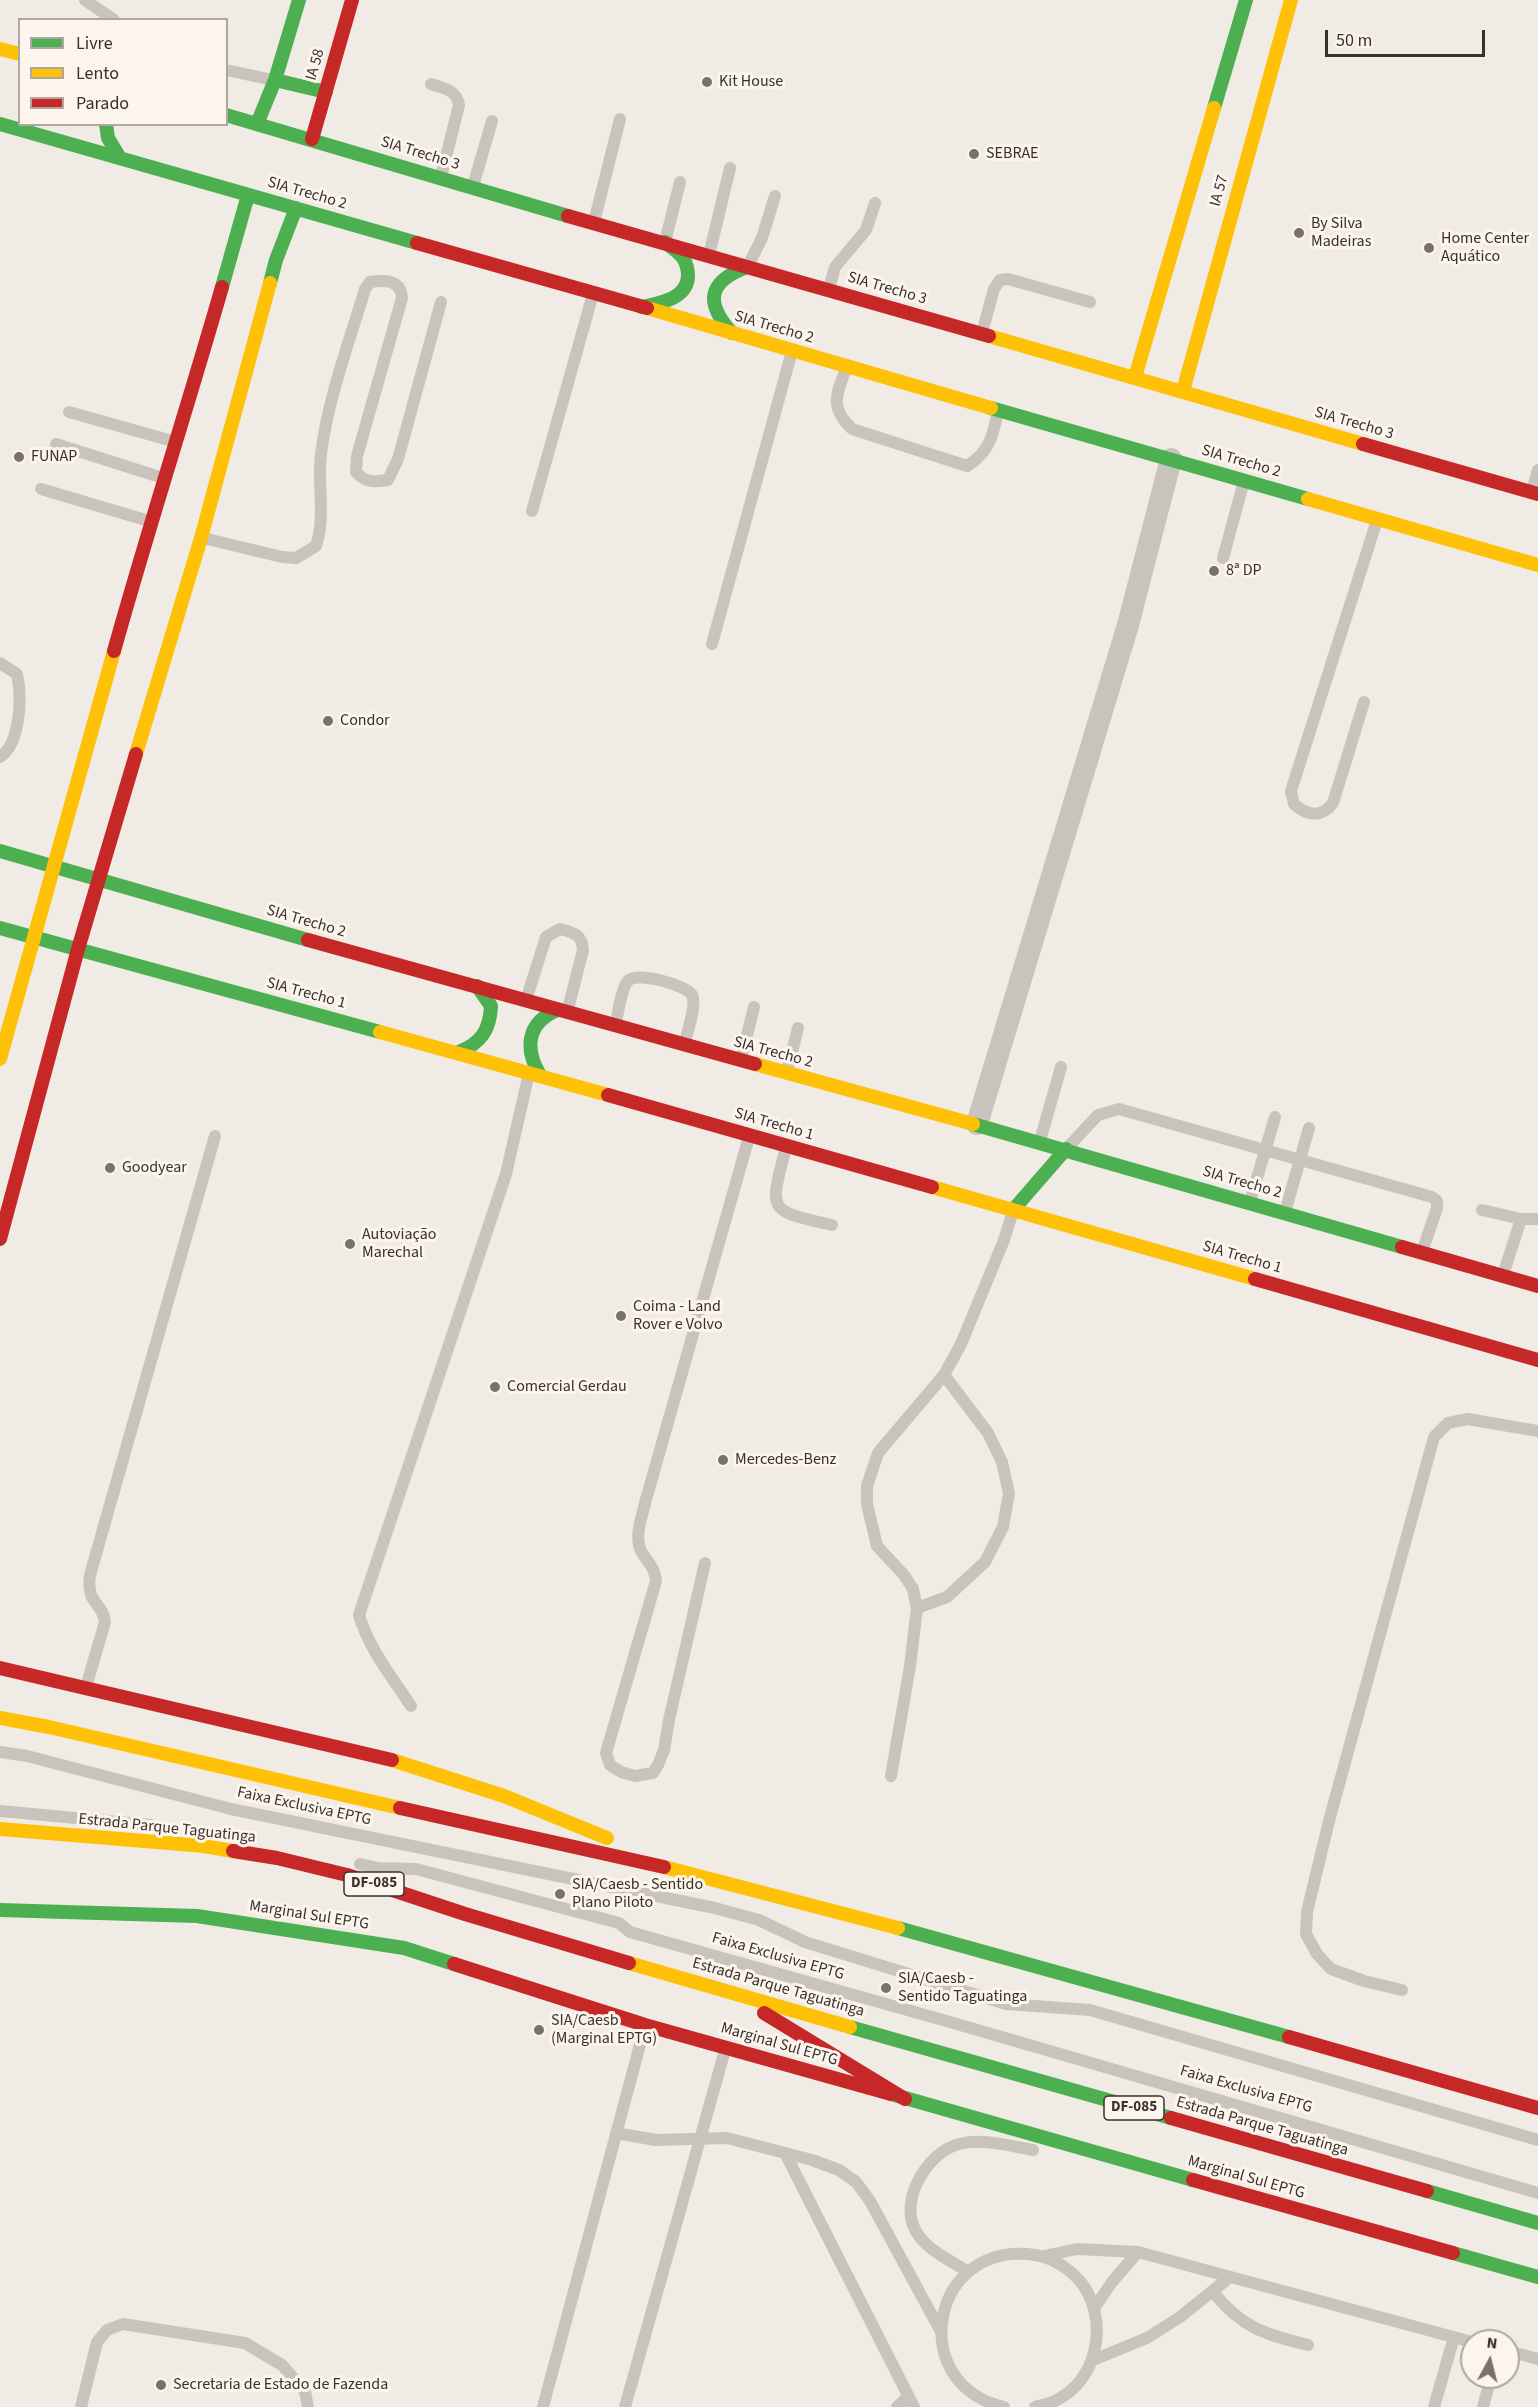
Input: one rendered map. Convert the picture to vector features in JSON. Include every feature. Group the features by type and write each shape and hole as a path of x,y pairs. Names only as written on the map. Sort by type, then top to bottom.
{"main road":[{"path":"257,124 275,80 299,0"},
{"name":"IA 58","path":"312,139 352,0"},
{"name":"IA 57","path":"1135,377 1185,229 1246,0"},
{"name":"IA 57","path":"1183,391 1218,240 1291,0"},
{"path":"0,49 18,54"},
{"path":"275,80 326,92"},
{"name":"SIA Trecho 3","path":"228,116 1535,493"},
{"name":"SIA Trecho 2","path":"0,124 1377,519 1535,562"},
{"path":"106,126 105,131 110,144 120,158"},
{"path":"33,134 56,128"},
{"path":"0,1059 56,866 150,521 177,442 248,195"},
{"path":"0,1239 78,949 201,538 276,260 296,208"},
{"path":"642,307 672,300 683,291 688,280 688,269 683,258 665,242"},
{"path":"732,333 715,311 713,300 721,280 729,273 747,267"},
{"name":"SIA Trecho 2","path":"0,851 562,1012 1066,1149 1538,1287"},
{"name":"SIA Trecho 1","path":"0,928 535,1073 1538,1360"},
{"path":"459,1052 473,1048 489,1030 491,1006 486,995 477,986"},
{"path":"535,1073 531,1045 534,1029 543,1017 562,1012"},
{"path":"1013,1210 1066,1149"},
{"path":"0,1668 273,1730 401,1762 504,1796 692,1873"},
{"path":"0,1718 49,1726 398,1808 692,1873 1034,1965 1538,2108"},
{"name":"Estrada Parque Taguatinga","path":"5,1829 204,1846 277,1858 347,1875 465,1914 729,1992 1538,2223"},
{"name":"Marginal Sul EPTG","path":"0,1910 197,1916 404,1948 645,2025 1538,2277"},
{"path":"729,1992 905,2099"}],"street":[{"path":"977,1124 1128,625 1171,459"}],"lane":[{"path":"85,0 111,18"},
{"path":"228,70 275,80"},
{"path":"431,84 453,93 458,98 459,105 441,178"},
{"path":"594,222 620,119"},
{"path":"472,187 492,121"},
{"path":"710,255 730,168"},
{"path":"665,242 680,182"},
{"path":"747,267 762,238 775,196"},
{"path":"829,290 836,267 866,230 875,203"},
{"path":"982,333 994,290 1000,279 1008,279 1090,302"},
{"path":"201,538 282,557 296,558 316,546 321,531 321,457 326,425 365,289 370,282 383,280 399,287 402,290 402,297 357,456 356,472 368,481 388,480 398,459 441,302"},
{"path":"532,511 593,293"},
{"path":"712,644 792,350"},
{"path":"847,366 836,400 839,417 852,429 968,466 980,458 993,437 998,410"},
{"path":"69,412 177,442"},
{"path":"56,444 165,478"},
{"path":"1535,493 1538,470"},
{"path":"1222,558 1244,480"},
{"path":"41,489 150,521"},
{"path":"1364,702 1334,803 1327,811 1319,814 1302,812 1294,804 1292,791 1377,519"},
{"path":"0,663 17,674 21,692 19,715 10,744 0,758"},
{"path":"525,1001 546,937 560,929 579,935 583,941 583,950 562,1012"},
{"path":"615,1026 626,982 633,977 641,976 686,988 692,995 693,1004 684,1046"},
{"path":"741,1060 754,1007"},
{"path":"787,1074 798,1028"},
{"path":"1039,1142 1061,1067"},
{"path":"411,1707 365,1634 359,1615 506,1174 535,1073"},
{"path":"1066,1149 1098,1115 1119,1109 1432,1197 1437,1201 1437,1208 1422,1253"},
{"path":"1250,1203 1275,1117"},
{"path":"1284,1213 1309,1128"},
{"path":"705,1563 664,1750 658,1765 653,1773 645,1776 621,1772 610,1765 606,1753 656,1581 656,1572 642,1551 638,1536 648,1491 749,1135"},
{"path":"86,1689 105,1622 104,1614 91,1598 88,1590 90,1575 215,1136"},
{"path":"786,1146 774,1196 777,1204 787,1214 832,1226"},
{"path":"891,1776 910,1666 917,1608 913,1589 904,1575 877,1546 867,1504 867,1486 878,1453 944,1375 961,1344 1004,1240 1013,1210"},
{"path":"1482,1210 1521,1220 1538,1219"},
{"path":"1502,1276 1521,1220"},
{"path":"917,1608 947,1598 985,1562 1003,1527 1009,1493 1002,1462 988,1433 944,1375"},
{"path":"1402,1990 1364,1981 1331,1969 1317,1954 1306,1934 1307,1912 1329,1821 1434,1437 1448,1423 1468,1419 1538,1431"},
{"name":"Faixa Exclusiva EPTG","path":"0,1752 27,1756 231,1809 715,1908 759,1920 805,1942 1006,2004 1089,2010 1538,2140"},
{"path":"5,1811 162,1826"},
{"path":"265,1843 310,1853"},
{"name":"Faixa Exclusiva EPTG","path":"344,1860 378,1868 416,1869 620,1923 630,1932 972,2028 1538,2193"},
{"path":"543,2407 645,2025"},
{"path":"625,2407 726,2047"},
{"path":"616,2133 656,2140 727,2138 840,2170 856,2182 884,2226 940,2330 944,2355 956,2378 977,2401 1004,2407"},
{"path":"967,2271 932,2250 917,2235 911,2219 912,2195 920,2174 938,2154 959,2144 982,2142 1121,2160"},
{"path":"785,2153 911,2402 897,2407"},
{"path":"1044,2256 1077,2249 1138,2252 1460,2339"},
{"path":"940,2330 944,2308 953,2288 967,2271 990,2258 1017,2252 1044,2256 1066,2268 1084,2285 1095,2307 1098,2334 1093,2360 1078,2383 1057,2400 1035,2407"},
{"path":"1095,2307 1112,2282 1138,2252"},
{"path":"1093,2360 1147,2338 1213,2292 1230,2277"},
{"path":"1213,2292 1229,2312 1266,2335 1308,2345"},
{"path":"81,2407 97,2342 108,2330 123,2324 245,2343 282,2365 305,2391 309,2407"},
{"path":"1434,2407 1454,2337"},
{"path":"1520,2354 1538,2359"},
{"path":"1483,2407 1488,2389"}],"traffic: fast":[{"path":"257,124 275,80 299,0"},
{"path":"1214,108 1246,0"},
{"path":"275,80 326,92"},
{"path":"228,116 568,216"},
{"path":"0,124 417,243"},
{"path":"106,126 108,138 120,158"},
{"path":"222,287 248,195"},
{"path":"270,283 276,260 296,208"},
{"path":"642,307 657,304 678,295 687,283 688,273 684,260 665,242"},
{"path":"732,333 717,312 714,294 724,279 747,267"},
{"path":"991,408 1308,499"},
{"path":"0,851 308,940"},
{"path":"0,928 380,1032"},
{"path":"459,1052 479,1040 489,1022 491,1006 477,986"},
{"path":"540,1075 532,1055 531,1037 539,1022 557,1010"},
{"path":"973,1124 1402,1247"},
{"path":"1013,1210 1066,1149"},
{"path":"0,1910 197,1916 404,1948 454,1964"},
{"path":"898,1928 1289,2037"},
{"path":"850,2027 1171,2118"},
{"path":"891,2094 1193,2180"},
{"path":"1427,2191 1538,2223"},
{"path":"1453,2253 1538,2277"}],"traffic: slow":[{"path":"1183,391 1291,0"},
{"path":"0,49 18,54"},
{"path":"1135,377 1214,108"},
{"path":"136,754 201,538 270,283"},
{"path":"647,308 991,408"},
{"path":"989,336 1363,444"},
{"path":"1308,499 1538,565"},
{"path":"0,1059 114,651"},
{"path":"380,1032 608,1095"},
{"path":"755,1064 973,1124"},
{"path":"932,1187 1255,1279"},
{"path":"0,1718 49,1727 400,1808"},
{"path":"392,1760 504,1796 607,1838"},
{"path":"0,1829 204,1846 233,1851"},
{"path":"664,1867 898,1928"},
{"path":"629,1963 850,2027"}],"traffic: jam":[{"path":"312,139 352,0"},
{"path":"568,216 989,336"},
{"path":"417,243 647,308"},
{"path":"114,651 222,287"},
{"path":"1363,444 1538,494"},
{"path":"0,1239 78,949 136,754"},
{"path":"308,940 755,1064"},
{"path":"608,1095 932,1187"},
{"path":"1402,1247 1538,1286"},
{"path":"1255,1279 1538,1360"},
{"path":"0,1668 392,1760"},
{"path":"400,1808 664,1867"},
{"path":"233,1851 277,1858 347,1875 465,1914 629,1963"},
{"path":"454,1964 645,2025 891,2094"},
{"path":"764,2013 905,2099"},
{"path":"1289,2037 1538,2108"},
{"path":"1171,2118 1427,2191"},
{"path":"1193,2180 1453,2253"}],"place":[{"name":"Kit House","path":"707,82"},
{"name":"SEBRAE","path":"974,154"},
{"name":"By Silva Madeiras","path":"1299,233"},
{"name":"Home Center Aquático","path":"1429,248"},
{"name":"FUNAP","path":"19,457"},
{"name":"8ª DP","path":"1214,571"},
{"name":"Condor","path":"328,721"},
{"name":"Goodyear","path":"110,1168"},
{"name":"Autoviação Marechal","path":"350,1244"},
{"name":"Coima - Land Rover e Volvo","path":"621,1316"},
{"name":"Comercial Gerdau","path":"495,1387"},
{"name":"Mercedes-Benz","path":"723,1460"},
{"name":"SIA/Caesb - Sentido Plano Piloto","path":"560,1894"},
{"name":"SIA/Caesb - Sentido Taguatinga","path":"886,1988"},
{"name":"SIA/Caesb (Marginal EPTG)","path":"539,2030"},
{"name":"Secretaria de Estado de Fazenda","path":"161,2385"}]}
